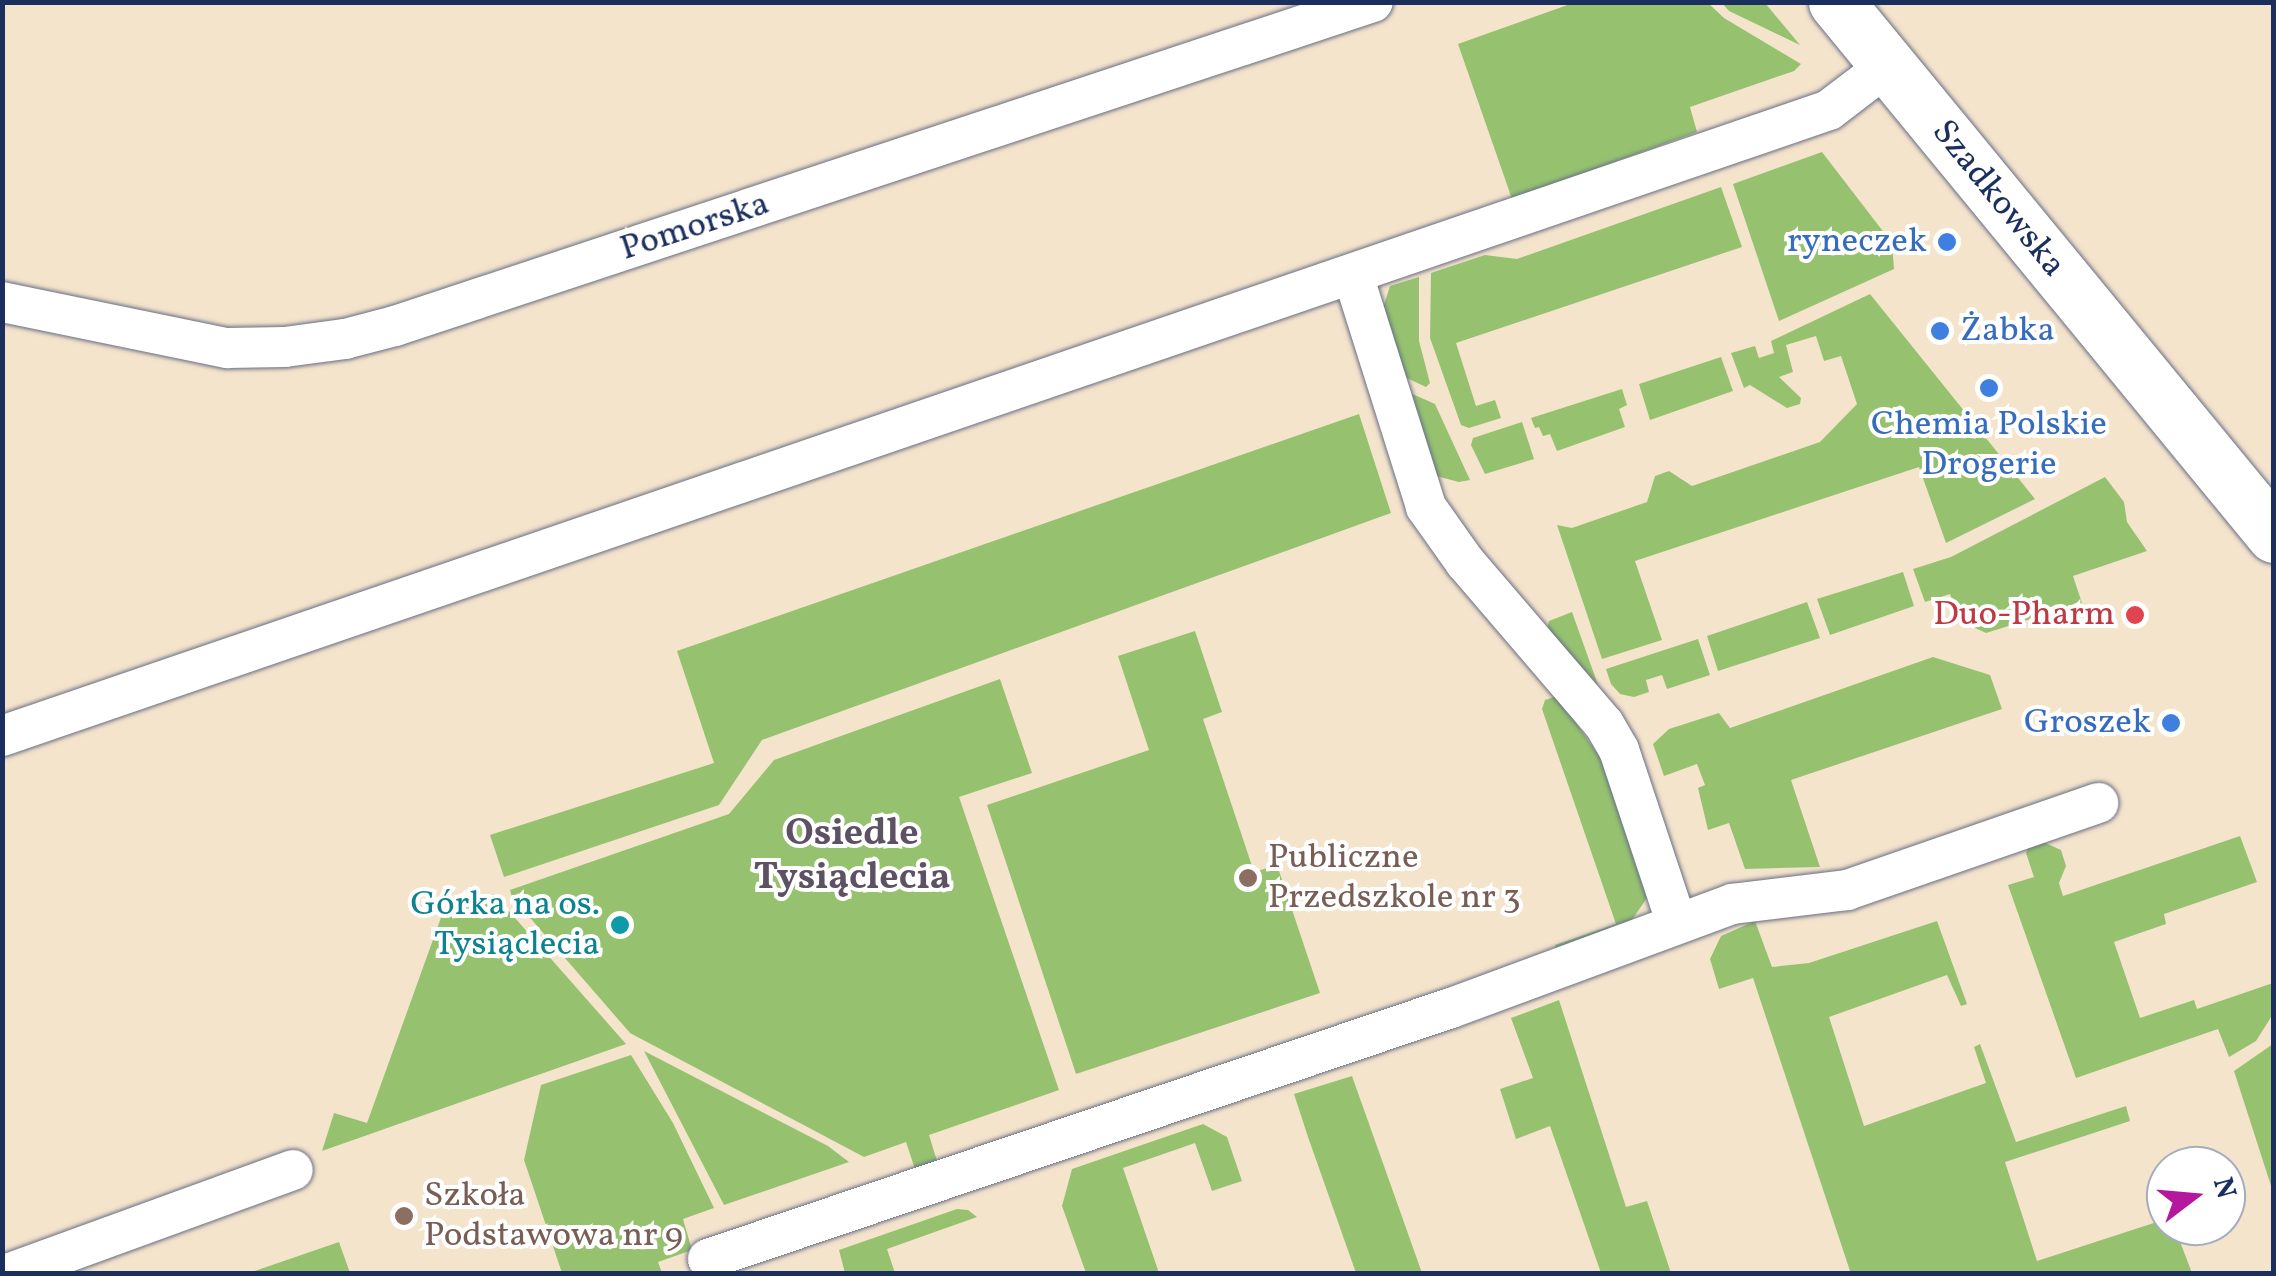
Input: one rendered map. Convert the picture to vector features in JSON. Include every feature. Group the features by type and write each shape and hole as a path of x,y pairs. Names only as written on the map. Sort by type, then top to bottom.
{"street":[{"name":"Pomorska","path":"2,302 177,342 227,348 284,347 345,339 395,326 1374,2"},
{"name":"Szadkowska","path":"1836,2 2274,535"},
{"path":"2,736 1829,110 1888,65"},
{"path":"1353,275 1426,508 1465,562 1604,724 1619,750 1677,924"},
{"path":"708,1259 1451,1008 1732,904 1846,890 2098,803"},
{"path":"7,1274 293,1170"}],"green space":[{"path":"1573,3 1708,3 1724,18 1801,64 1794,71 1690,107 1697,132 1512,199 1458,44"},
{"path":"1722,3 1765,3 1800,45 1729,11"},
{"path":"1822,152 1892,243 1894,269 1779,321 1733,184"},
{"path":"1721,187 1742,247 1456,343 1476,406 1495,400 1501,418 1469,428 1461,425 1430,338 1431,273 1485,255 1517,259"},
{"path":"1419,277 1419,341 1430,383 1426,387 1396,373 1383,308 1390,286"},
{"path":"1870,294 2035,499 1946,543 1919,467 1635,561 1662,640 1602,659 1557,525 1572,528 1647,502 1655,476 1669,471 1692,486 1820,442 1857,404 1841,356 1824,361 1816,336 1786,345 1793,372 1779,377 1801,398 1800,404 1787,408 1750,385 1744,388 1731,353 1755,346 1759,358 1774,353 1771,341"},
{"path":"1721,357 1733,391 1650,420 1639,384"},
{"path":"1401,389 1435,404 1470,480 1459,482 1436,476"},
{"path":"1622,389 1627,405 1619,409 1625,427 1557,451 1550,434 1543,436 1531,418"},
{"path":"1359,414 1391,513 762,740 719,805 504,877 490,835 714,763 677,651"},
{"path":"1522,422 1534,459 1485,474 1471,445 1473,438"},
{"path":"2105,477 2124,502 2127,522 2147,551 2073,576 2082,603 1986,633 1960,621 1950,594 1925,602 1913,569 1951,557"},
{"path":"1903,572 1914,606 1830,635 1817,599"},
{"path":"1807,602 1820,638 1718,671 1707,636"},
{"path":"1572,612 1598,685 1547,628 1549,621"},
{"path":"1195,631 1222,712 1203,719 1254,872 1277,865 1320,993 1076,1074 987,805 1149,750 1118,656"},
{"path":"1698,639 1710,675 1667,689 1662,675 1646,680 1649,692 1634,697 1620,694 1611,684 1606,669"},
{"path":"1933,657 1990,675 2002,709 1791,780 1820,867 1745,869 1729,823 1708,830 1698,788 1705,785 1697,764 1664,776 1653,744 1669,729 1719,713 1730,728"},
{"path":"1000,679 1032,773 959,797 1059,1090 929,1135 937,1161 915,1169 906,1142 864,1157 630,1033 512,897 510,890 729,814 774,760"},
{"path":"1557,696 1609,770 1647,882 1647,898 1629,924 1557,953 1555,945 1616,924 1542,709 1545,700"},
{"path":"2240,836 2257,882 2164,914 2166,924 2114,942 2140,1018 2194,1000 2197,1009 2273,983 2273,1014 2256,1041 2229,1057 2218,1029 2076,1078 2008,885 2034,877 2026,853 2029,845 2041,841 2061,850 2066,866 2059,883 2063,896"},
{"path":"494,894 626,1044 322,1151 334,1113 367,1123 443,912"},
{"path":"1755,921 1772,967 1809,963 1937,921 1967,1004 1961,1006 1947,975 1829,1017 1864,1126 1986,1083 1974,1047 1980,1044 2016,1142 2126,1106 2130,1121 2005,1162 2037,1261 2146,1226 2146,1246 2182,1246 2192,1273 1846,1273 1850,1271 1753,978 1719,989 1710,959 1721,936"},
{"path":"1559,1000 1626,1207 1647,1201 1671,1273 1601,1273 1550,1126 1516,1139 1500,1089 1533,1078 1511,1018"},
{"path":"2273,1044 2273,1192 2234,1071"},
{"path":"644,1051 828,1146 849,1162 724,1205"},
{"path":"631,1055 673,1123 714,1208 683,1219 692,1250 658,1262 662,1273 562,1273 524,1160 541,1085"},
{"path":"1352,1076 1422,1273 1356,1273 1294,1094"},
{"path":"1203,1124 1227,1137 1242,1181 1212,1191 1195,1143 1123,1168 1159,1273 1086,1273 1062,1206 1072,1169"},
{"path":"957,1209 968,1210 977,1217 887,1249 895,1273 845,1273 839,1250"},
{"path":"339,1242 350,1273 249,1273"}],"place":[{"name":"ryneczek","path":"1947,242"},
{"name":"Żabka","path":"1940,331"},
{"name":"Chemia Polskie Drogerie","path":"1989,388"},
{"name":"Duo-Pharm","path":"2135,615"},
{"name":"Groszek","path":"2171,723"},
{"name":"Publiczne Przedszkole nr 3","path":"1248,878"},
{"name":"Górka na os. Tysiąclecia","path":"620,925"},
{"name":"Szkoła Podstawowa nr 9","path":"404,1216"}],"district":[{"name":"Osiedle Tysiąclecia","path":"852,857"}]}
